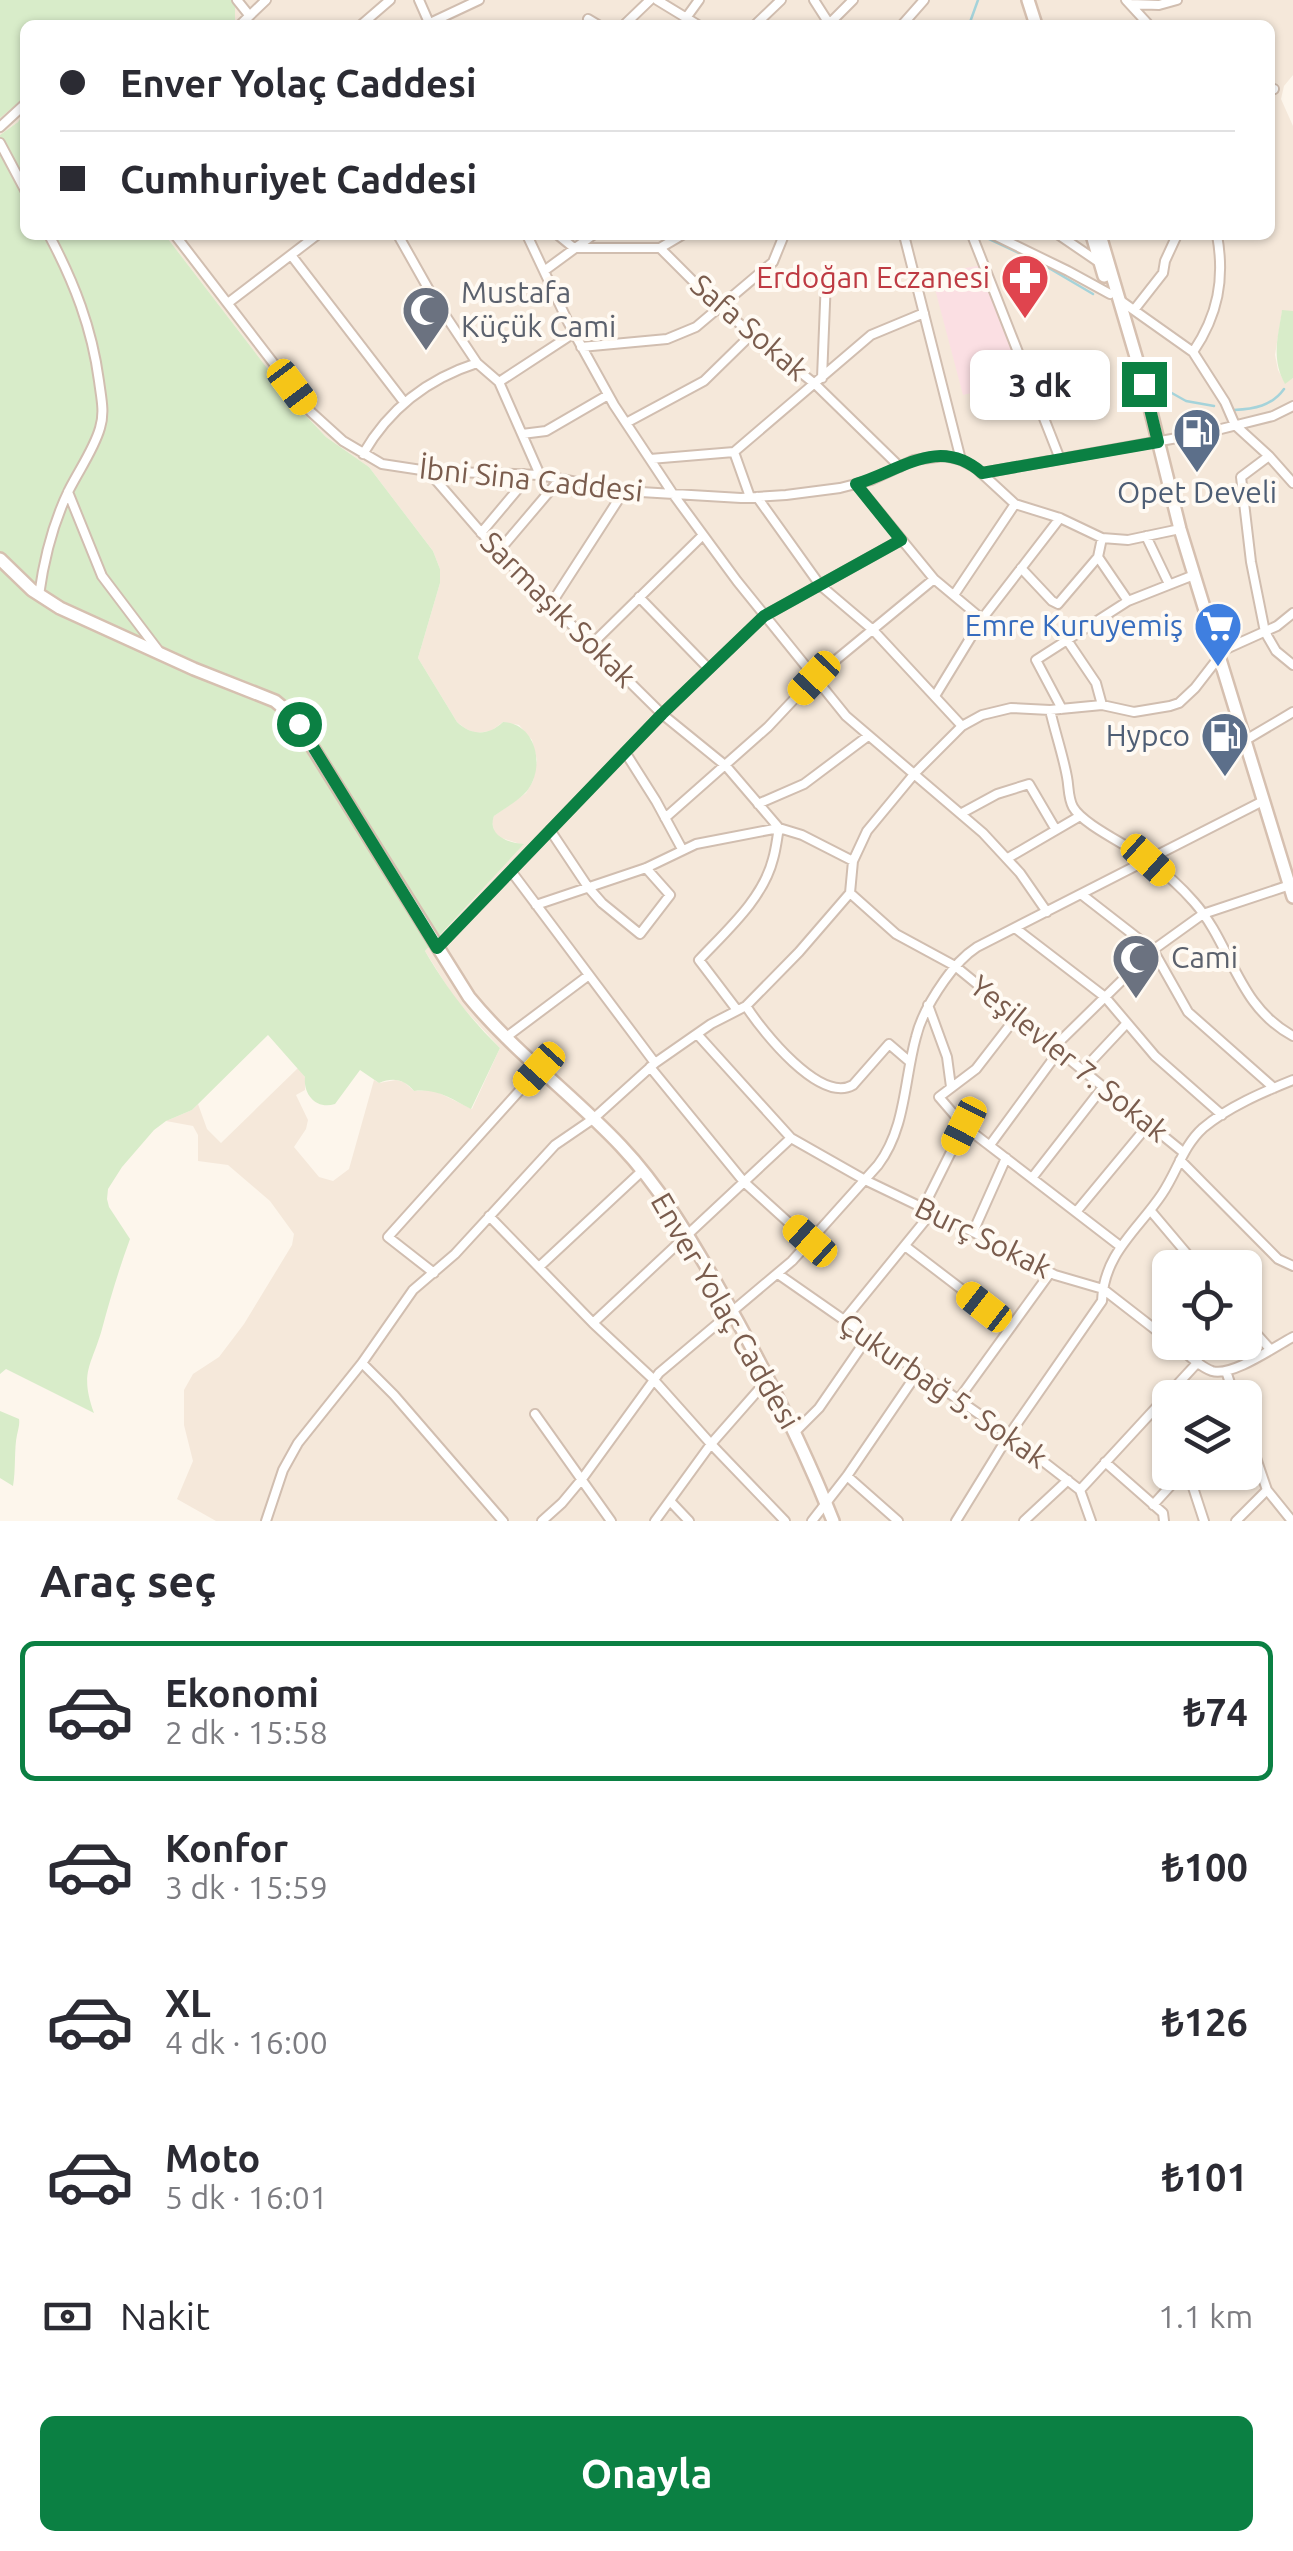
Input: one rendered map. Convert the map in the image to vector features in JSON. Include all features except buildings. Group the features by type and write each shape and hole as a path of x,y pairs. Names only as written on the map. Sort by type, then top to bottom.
{"street":[{"path":"237,0 250,15"},
{"path":"245,20 266,0"},
{"path":"367,20 390,0"},
{"path":"438,20 480,0"},
{"path":"630,20 654,0 689,20"},
{"path":"686,18 699,0"},
{"path":"759,20 780,0"},
{"path":"833,20 853,0"},
{"path":"906,20 924,0"},
{"path":"1128,2 1177,0"},
{"path":"0,128 20,109"},
{"path":"0,143 20,181"},
{"path":"39,595 50,540 68,492 98,433 103,407 86,318 51,240"},
{"name":"İbni Sina Caddesi","path":"178,240 311,412 333,433 382,464 428,471 540,475 624,491 753,497 804,494 856,484 928,456 961,460"},
{"path":"182,244 186,240"},
{"path":"228,302 310,240"},
{"path":"401,240 477,363 499,382 540,475"},
{"path":"529,240 608,395 673,494 764,616 846,716 962,813 1008,858 1047,912"},
{"path":"564,240 574,248 660,248 674,240"},
{"path":"544,271 586,240"},
{"path":"581,347 678,336 696,327 773,262 782,240"},
{"path":"905,240 961,460 982,473 1015,504 1060,518 1102,538 1121,541 1180,528"},
{"path":"974,240 1060,459"},
{"path":"1005,240 1114,297 1192,352 1225,402 1235,426 1293,484"},
{"path":"1066,240 1100,263"},
{"path":"1093,240 1114,297"},
{"path":"990,1145 1057,1049 1153,950 1203,914 1291,886 1180,528 1101,240"},
{"path":"1134,310 1163,273 1176,240"},
{"path":"1192,352 1206,331 1218,300 1222,270 1218,240"},
{"name":"Safa Sokak","path":"660,248 720,308 818,381 900,467"},
{"path":"291,255 404,402"},
{"path":"818,381 826,278"},
{"path":"650,459 734,452 871,335 924,313"},
{"path":"499,382 574,332"},
{"path":"626,423 704,381 752,334"},
{"path":"363,454 378,430 404,402 440,378 477,363"},
{"path":"522,434 546,431 608,395"},
{"path":"982,473 1235,426 1293,406"},
{"path":"734,452 753,497 820,584 873,630 962,726"},
{"path":"1269,456 1242,478 1252,562 1266,632 1276,651 1293,665"},
{"path":"1282,470 1293,464"},
{"name":"Sarmaşık Sokak","path":"428,471 498,552 662,714 726,766 779,828"},
{"path":"481,533 518,489 524,474"},
{"path":"498,552 560,479"},
{"path":"856,484 934,579 982,619"},
{"path":"551,604 624,491"},
{"path":"68,492 102,576 160,654"},
{"path":"954,595 1015,504"},
{"path":"935,696 982,619 1060,518"},
{"path":"592,644 703,535"},
{"path":"1146,536 1170,584"},
{"path":"1021,568 1058,604 1098,557 1102,538"},
{"path":"437,948 662,714 764,616 901,540"},
{"path":"1098,557 1128,600"},
{"name":"Enver Yolaç Caddesi","path":"0,559 39,595 60,608 275,700 293,716 459,984 506,1038 622,1147 688,1236 796,1431 833,1521"},
{"path":"1062,709 1036,660 1128,600 1194,575"},
{"path":"666,818 768,727 814,678 934,579"},
{"path":"639,598 708,669"},
{"path":"266,1521 290,1456 413,1290 434,1273 555,1146 593,1119 652,1065 741,1008 800,952 850,893 852,862 867,831 914,773 962,726 982,714 1001,709 1102,705 1134,712 1179,703 1202,680 1218,655 1266,632 1293,613"},
{"path":"1068,640 1096,684 1102,705"},
{"path":"1050,710 1072,806 1080,816 1148,860 1192,899 1248,996 1270,1021 1293,1036"},
{"path":"1244,741 1293,712"},
{"path":"758,804 804,784 868,736"},
{"path":"625,752 682,850"},
{"path":"962,813 997,794 1029,784 1056,830"},
{"path":"542,1521 582,1479 653,1379 778,1274 888,1150 896,1131 916,1034 928,1005 970,951 1263,801"},
{"path":"1008,858 1080,816"},
{"path":"536,905 646,868 682,850 725,837 779,828 802,835 852,862"},
{"path":"779,828 772,862 757,891 699,960 725,998 741,1008 817,1080 846,1089 889,1044 910,1062"},
{"path":"550,830 588,888 640,934 670,895 646,868"},
{"path":"511,871 652,1065 744,1182 810,1241"},
{"name":"Yeşilevler 7. Sokak","path":"850,893 896,934 955,966 1149,1124 1278,1259 1293,1266"},
{"path":"1081,894 1153,950 1188,1012 1274,1088"},
{"path":"1015,928 1105,997 1155,1056 1222,1115"},
{"path":"506,1038 589,975"},
{"path":"928,1005 947,1057 951,1088"},
{"path":"1017,1016 976,1069 939,1097 964,1126 1120,1246"},
{"path":"1083,1070 1127,1023"},
{"name":"Burç Sokak","path":"696,1034 791,1138 865,1180 1050,1272 1102,1289 1152,1327"},
{"path":"434,1273 388,1237 539,1069"},
{"path":"956,1521 1009,1435 1102,1301 1102,1289 1120,1246 1170,1181 1200,1130 1293,1080"},
{"path":"1032,1178 1103,1087"},
{"path":"1076,1212 1149,1124"},
{"path":"922,1208 964,1126"},
{"path":"593,1323 791,1138"},
{"path":"973,1232 1006,1158"},
{"path":"539,1267 642,1171"},
{"path":"1150,1210 1184,1250"},
{"path":"844,1320 932,1212"},
{"path":"490,1216 653,1379 785,1521"},
{"path":"905,1246 1010,1327"},
{"path":"958,1400 1050,1272"},
{"name":"Çukurbağ 5. Sokak","path":"778,1274 1009,1435 1080,1490"},
{"path":"796,1431 819,1408 868,1337"},
{"path":"1229,1380 1226,1372 1293,1338"},
{"path":"1262,1341 1270,1350"},
{"name":"Burç Sokak","path":"1195,1360 1210,1370 1226,1372"},
{"path":"1091,1521 1080,1490 1198,1362"},
{"path":"362,1363 503,1521"},
{"path":"812,1521 918,1372"},
{"path":"655,1521 711,1444 769,1378"},
{"path":"535,1414 611,1521"},
{"path":"1105,1462 1154,1504 1163,1513 1164,1521"},
{"path":"1262,1475 1267,1490 1292,1521"},
{"path":"847,1476 898,1521"},
{"path":"1024,1521 1068,1480"},
{"path":"1154,1504 1168,1490"},
{"path":"1193,1490 1204,1521"},
{"path":"1236,1521 1267,1490"},
{"path":"670,1501 689,1521"}],"shaded area":[{"path":"0,0 1293,0 1293,75 1284,86 1281,99 1293,126 1293,311 1282,311 1275,355 1285,383 1293,378 1293,1521 216,1521 177,1499 193,1461 184,1425 184,1390 193,1374 219,1357 244,1324 292,1245 294,1234 270,1201 228,1165 198,1161 198,1135 193,1126 166,1121 198,1104 207,1129 221,1143 298,1068 305,1077 305,1090 296,1095 308,1120 294,1147 319,1177 333,1181 349,1169 374,1080 404,1082 414,1091 433,1090 472,1109 500,1048 455,999 425,951 523,845 499,837 492,822 494,816 526,793 537,760 532,740 519,725 503,722 491,731 476,733 457,722 418,658 440,583 433,551 369,467 326,437 294,403 169,240 1275,240 1275,20 20,20 20,119 0,135"},
{"path":"989,264 1032,378 963,395 931,274"}],"green space":[{"path":"0,0 231,0 235,4 235,20 20,20 20,101 0,118"},
{"path":"20,119 20,240 169,240 294,403 326,437 369,467 433,551 440,583 418,658 457,722 480,732 503,722 514,724 530,738 536,759 533,781 527,791 494,816 493,823 500,837 524,844 425,951 459,1002 500,1048 471,1109 437,1093 414,1091 398,1080 379,1083 360,1070 335,1104 322,1105 309,1095 305,1077 268,1035 192,1110 154,1130 108,1189 109,1207 130,1239 87,1378 94,1413 6,1369 0,1374 0,135"},
{"path":"1282,310 1293,311 1293,378 1285,384 1277,357"},
{"path":"0,1411 19,1419 13,1486 0,1478"}],"waterway":[{"path":"971,20 978,0"},
{"path":"991,240 1093,294"},
{"path":"1154,383 1186,401 1214,406"},
{"path":"1234,410 1262,406 1284,389"}],"place":[{"name":"Erdoğan Eczanesi","path":"1025,320"},
{"name":"Mustafa Küçük Cami","path":"426,352"},
{"name":"Opet Develi","path":"1197,474"},
{"name":"Emre Kuruyemiş","path":"1218,668"},
{"name":"Hypco","path":"1225,778"},
{"name":"Cami","path":"1136,1000"}],"route":[{"path":"299,724 437,948 662,714 764,616 901,540 856,484 928,456 961,460 982,473 1158,442 1144,384"}]}
